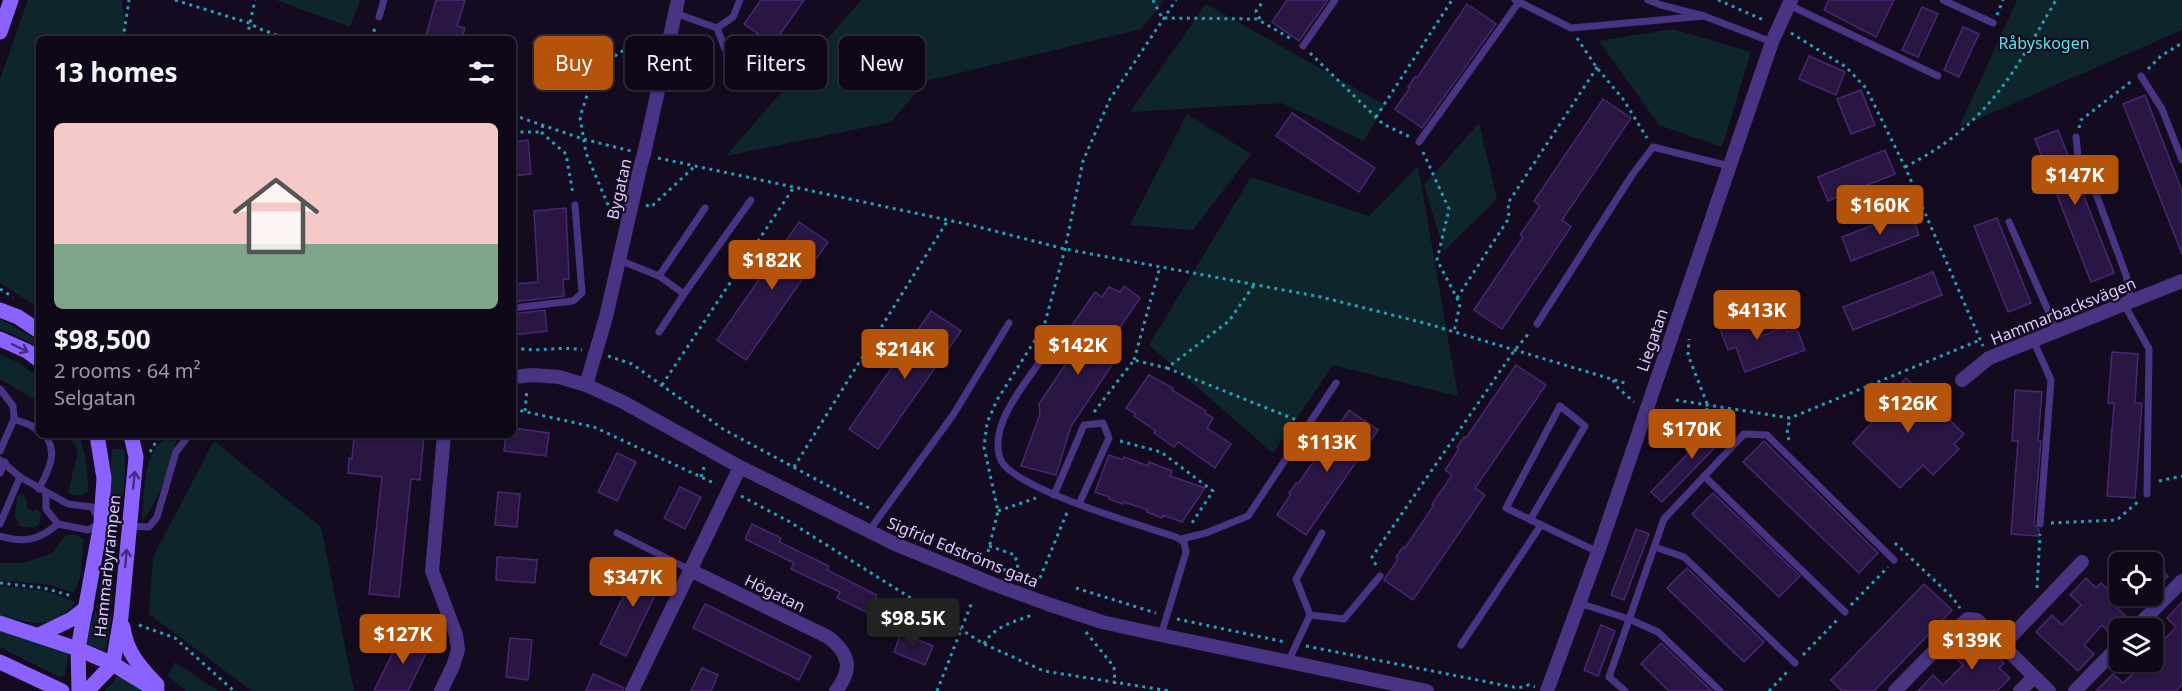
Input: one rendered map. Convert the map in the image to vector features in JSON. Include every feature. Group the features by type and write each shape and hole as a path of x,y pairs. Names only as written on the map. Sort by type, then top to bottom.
{"main road":[{"path":"0,32 11,0"},
{"path":"0,304 36,329"},
{"path":"0,310 18,317"},
{"path":"0,339 27,351 36,358"},
{"name":"Hammarbyrampen","path":"79,691 78,649 101,524 104,478 97,438"},
{"name":"Hammarbyrampen","path":"113,664 121,617 136,458 132,438"},
{"path":"101,524 129,526"},
{"path":"39,634 72,619 86,608"},
{"path":"121,617 124,635 137,665 164,691"},
{"path":"0,623 39,634 113,664 157,691"},
{"path":"0,662 62,691"},
{"path":"87,691 113,664"}],"street":[{"name":"Liegatan","path":"1547,691 1598,552 1772,42 1790,3"},
{"name":"Bygatan","path":"670,36 676,6"},
{"name":"Bygatan","path":"586,385 619,260 658,90"},
{"name":"Hammarbacksvägen","path":"1962,380 1989,358 2182,281"},
{"name":"Sigfrid Edströms gata","path":"516,377 533,375 559,377 586,385 623,402 740,467 869,531 946,565 1048,604 1101,622 1288,662 1383,687 1427,691"},
{"path":"441,691 458,650 456,635 432,571 444,438"},
{"path":"632,691 740,467"},
{"path":"2003,645 2082,562"},
{"name":"Högatan","path":"690,570 828,637 841,650 847,661 848,674 837,691"},
{"path":"2146,618 2182,580"},
{"path":"1895,691 1968,619 1977,620 2049,691"},
{"path":"2075,691 2109,656"},
{"path":"2020,691 2034,677"}],"lane":[{"path":"379,17 384,0"},
{"path":"717,28 733,17 740,0"},
{"path":"1303,46 1335,0"},
{"path":"1648,0 1704,16 1772,42"},
{"path":"1943,0 1993,24"},
{"path":"1419,142 1517,1 1571,28 1704,16"},
{"path":"1790,3 1938,76"},
{"path":"676,6 717,28 725,49"},
{"path":"2141,76 2162,109 2182,160"},
{"path":"2076,137 2078,156 2095,191 2126,275 2127,303 2148,349 2147,494"},
{"path":"1537,324 1632,175 1653,147 1730,166"},
{"path":"658,332 751,200"},
{"path":"516,309 573,302 582,293 575,205"},
{"path":"659,276 705,208"},
{"path":"2009,222 2057,331"},
{"path":"619,260 659,276 684,294"},
{"path":"869,531 953,415 1009,323"},
{"path":"2033,340 2051,380 2040,524"},
{"path":"1041,360 1003,419 999,447 1000,459 1006,468 1018,477 1052,494 1181,539 1206,533 1248,516 1336,382"},
{"path":"0,389 13,406 14,419 2,439 0,451"},
{"path":"1530,520 1585,426 1560,406 1506,508 1530,520 1598,552"},
{"path":"14,419 36,429"},
{"path":"1052,494 1084,425 1103,423 1109,438 1075,502"},
{"path":"1625,691 1610,676 1664,519 1744,434 1767,435 1894,560"},
{"path":"2,461 20,477 43,491 68,504 92,507 101,524 88,530 58,524 45,509 43,491 53,457 52,444 47,438"},
{"path":"129,526 149,527 157,517 176,452 187,438"},
{"path":"0,473 2,461"},
{"path":"1704,476 1845,612"},
{"path":"0,524 20,477"},
{"path":"0,536 26,540 42,535 58,524"},
{"path":"1461,645 1541,525"},
{"path":"617,533 690,570"},
{"path":"1288,662 1310,615 1296,579 1322,534"},
{"path":"1161,635 1186,552 1186,546 1181,539"},
{"path":"1655,547 1684,557 1795,663"},
{"path":"1310,615 1344,618 1380,576"},
{"path":"1579,603 1658,632 1720,691"}],"path":[{"path":"123,36 129,0"},
{"path":"175,0 249,23 280,36"},
{"path":"248,36 255,0"},
{"path":"1153,0 1162,18"},
{"path":"1065,249 1083,161 1110,99 1176,0"},
{"path":"1260,21 1256,11 1264,0"},
{"path":"1376,117 1452,0"},
{"path":"1718,0 1800,36 1857,76 1870,94 1905,167 1989,358"},
{"path":"1905,167 1960,132 1993,100 2020,61 2056,0"},
{"path":"1162,18 1257,19 1303,46 1383,124 1419,142 1449,209 1437,260 1460,304 1454,332"},
{"path":"1571,28 1597,67 1623,99 1653,147"},
{"path":"2076,137 2081,120 2131,81 2141,76 2161,56 2182,43"},
{"path":"625,51 619,52 592,81 580,117 586,153 615,221 628,223"},
{"path":"1457,298 1509,218 1508,202 1597,67"},
{"path":"516,116 583,139"},
{"path":"541,132 543,125"},
{"path":"516,132 541,132 566,154 575,205"},
{"path":"633,201 651,207 694,167 795,186 1065,249 1321,297 1454,332 1628,384"},
{"path":"662,385 795,186"},
{"path":"794,467 948,220"},
{"path":"1084,425 1134,360 1160,267"},
{"path":"1167,368 1228,321 1254,285"},
{"path":"1369,590 1377,565 1372,557 1514,351 1537,324"},
{"path":"1637,437 1660,444 1680,440 1704,419 1708,406 1688,355 1689,339"},
{"path":"1676,400 1790,418 1980,340"},
{"path":"516,348 530,351 571,348 596,352 632,364 723,429 882,515 960,553"},
{"path":"1134,360 1167,368 1308,425"},
{"path":"1613,380 1635,404"},
{"path":"516,410 594,427 728,489 790,522 984,644 1044,671 1170,691"},
{"path":"1767,421 1769,414"},
{"path":"1790,418 1787,434 1791,443"},
{"path":"1109,438 1161,452 1213,491 1181,539"},
{"path":"2036,611 2040,524 2117,520 2147,494 2160,479 2182,476"},
{"path":"998,511 1052,494"},
{"path":"1040,578 1075,502"},
{"path":"1894,541 1953,598 1968,619"},
{"path":"989,546 1015,555 1019,572"},
{"path":"1769,691 1894,560"},
{"path":"987,565 1027,574"},
{"path":"1076,588 1167,616 1518,688 1529,685 1547,691"},
{"path":"937,691 972,602"},
{"path":"984,644 989,635 999,629 1035,614"},
{"path":"1085,631 1114,667 1115,684"}],"green space":[{"path":"28,0 122,0 126,36 36,36 36,306 0,283 0,79"},
{"path":"276,0 360,0 350,27"},
{"path":"861,0 1164,0 1141,29 925,82 925,36 839,36 839,90 918,90 891,122 726,156 783,90 827,90 827,39"},
{"name":"Råbyskogen","path":"2017,0 2182,0 2182,30 1959,127"},
{"path":"1206,4 1385,105 1364,141 1282,103 1130,112"},
{"path":"1673,29 1751,52 1722,147 1659,125 1599,41"},
{"path":"1187,114 1251,154 1193,230 1130,225"},
{"path":"1479,123 1497,199 1444,251 1424,185"},
{"path":"1418,166 1458,396 1333,365 1273,453 1149,345 1251,177 1369,216"},
{"path":"0,319 36,339 36,347 27,341 0,329"},
{"path":"0,354 21,364 36,376 36,400 0,379"},
{"path":"71,438 80,438 87,470 88,491 77,496 68,492 78,452"},
{"path":"166,438 178,438 160,491 142,520 146,473 154,451"},
{"path":"214,441 321,527 354,691 252,691 149,614 153,557"},
{"path":"112,449 124,449 125,473 122,499 115,510 109,508"},
{"path":"23,494 27,501 26,507 34,512 36,509 41,512 40,522 36,527 20,526 15,518 17,496"},
{"path":"66,535 76,535 84,539 80,578 74,593 51,585 0,580 0,563 23,563 51,554"},
{"path":"108,535 106,572 112,591 112,604 98,597"},
{"path":"0,586 46,591 76,602 58,618 50,621 41,623 22,621 0,615"},
{"path":"95,611 112,618 105,651 85,643"},
{"path":"0,631 69,651 65,675 59,677 0,647"},
{"path":"175,662 218,691 186,691 168,676"},
{"path":"119,675 144,691 105,691"}],"building":[{"path":"436,0 465,0 457,26 465,28 463,36 426,36"},
{"path":"761,0 804,0 779,36 761,36 744,24"},
{"path":"1287,0 1328,0 1299,41 1272,22"},
{"path":"1829,0 1894,0 1876,37 1824,10"},
{"path":"1467,4 1496,24 1422,128 1395,109"},
{"path":"1922,7 1938,14 1918,57 1902,50"},
{"path":"1963,27 1979,34 1959,77 1944,70"},
{"path":"1809,56 1845,72 1836,95 1799,79"},
{"path":"1861,90 1875,125 1851,134 1837,99"},
{"path":"2145,95 2182,191 2182,254 2123,104"},
{"path":"1603,99 1631,118 1562,220 1571,227 1502,329 1474,310 1523,237 1520,235 1540,206 1534,201"},
{"path":"1292,113 1375,168 1359,192 1276,136"},
{"path":"2058,130 2114,273 2091,282 2035,139"},
{"path":"528,140 531,174 516,176 516,142"},
{"path":"1885,150 1895,174 1828,201 1818,177"},
{"path":"566,208 569,279 563,279 564,296 516,302 516,284 538,282 534,211"},
{"path":"1910,211 1919,235 1851,261 1842,237"},
{"path":"1997,218 2031,303 2008,312 1974,226"},
{"path":"799,222 828,242 746,360 717,340"},
{"path":"1933,272 1942,295 1853,330 1843,307"},
{"path":"1124,286 1140,298 1106,348 1118,356 1071,426 1056,475 1021,466 1040,414 1039,404 1069,359 1066,334 1095,292 1102,297 1109,287 1120,292"},
{"path":"1741,304 1753,334 1757,332 1759,337 1785,327 1787,332 1797,329 1805,350 1745,372 1736,347 1728,350 1717,321 1724,318 1722,312"},
{"path":"545,310 547,331 516,335 516,314"},
{"path":"931,311 961,331 878,449 849,429"},
{"path":"2112,352 2138,354 2135,403 2142,403 2135,498 2107,496 2114,403 2108,403"},
{"path":"1516,365 1546,385 1475,488 1485,495 1413,600 1384,580 1398,559 1396,557 1403,547 1405,548 1452,475 1445,470 1459,449 1457,447 1464,437 1466,438"},
{"path":"1149,375 1173,388 1172,390 1206,411 1205,413 1213,418 1207,428 1231,444 1215,468 1178,442 1174,447 1126,408"},
{"path":"1906,378 1964,434 1954,444 1959,449 1933,475 1923,465 1900,488 1853,443 1875,419 1866,410 1891,384 1896,389"},
{"path":"2015,390 2042,392 2038,441 2041,441 2034,524 2039,530 2039,536 2011,534 2018,441 2012,441"},
{"path":"1349,410 1378,430 1306,535 1277,515 1291,494 1289,493 1296,483 1298,484"},
{"path":"1722,418 1733,429 1662,502 1651,492"},
{"path":"516,428 549,433 546,456 504,451 506,438 516,438"},
{"path":"354,438 424,438 420,480 411,479 399,597 369,594 382,477 348,473 349,458 352,459"},
{"path":"1764,441 1878,553 1859,573 1743,462"},
{"path":"617,453 636,462 617,501 598,492"},
{"path":"1109,455 1123,460 1124,457 1148,466 1149,462 1172,471 1170,476 1205,488 1182,522 1163,515 1162,518 1147,512 1148,510 1124,502 1123,504 1095,492"},
{"path":"680,487 701,497 685,529 664,518"},
{"path":"498,492 520,494 517,527 495,525"},
{"path":"1713,493 1800,576 1779,597 1692,514"},
{"path":"752,524 781,538 779,542 829,566 827,570 877,595 868,613 837,598 840,592 791,569 794,563 745,539"},
{"path":"1636,529 1649,534 1624,600 1611,595"},
{"path":"497,557 537,560 535,583 496,580"},
{"path":"641,560 666,572 626,656 600,644"},
{"path":"1687,568 1764,642 1744,662 1667,588"},
{"path":"2163,572 2168,576 2163,581"},
{"path":"2086,578 2096,588 2101,583 2109,590 2109,606 2119,606 2117,608 2128,618 2109,618 2109,632 2102,625 2084,645 2094,654 2078,671 2036,632 2052,615 2062,625 2081,605 2070,595"},
{"path":"1924,584 1952,610 1874,691 1842,691 1831,680"},
{"path":"2182,602 2182,685 2176,691 2096,691 2113,674 2123,683 2134,672 2163,672 2163,641 2176,627 2167,618"},
{"path":"705,604 811,656 799,680 693,628"},
{"path":"1601,625 1615,631 1598,676 1584,670"},
{"path":"403,632 430,645 408,691 374,691"},
{"path":"901,633 933,646 925,665 894,652"},
{"path":"510,638 532,640 528,680 506,677"},
{"path":"1968,638 1978,648 1983,642 2004,663 1999,668 2010,678 1997,691 1918,691 1933,675 1943,685 1963,665 1952,654"},
{"path":"1661,643 1712,691 1669,691 1641,664"},
{"path":"702,668 718,675 711,691 691,691"},
{"path":"593,674 624,688 623,691 586,691"}]}
